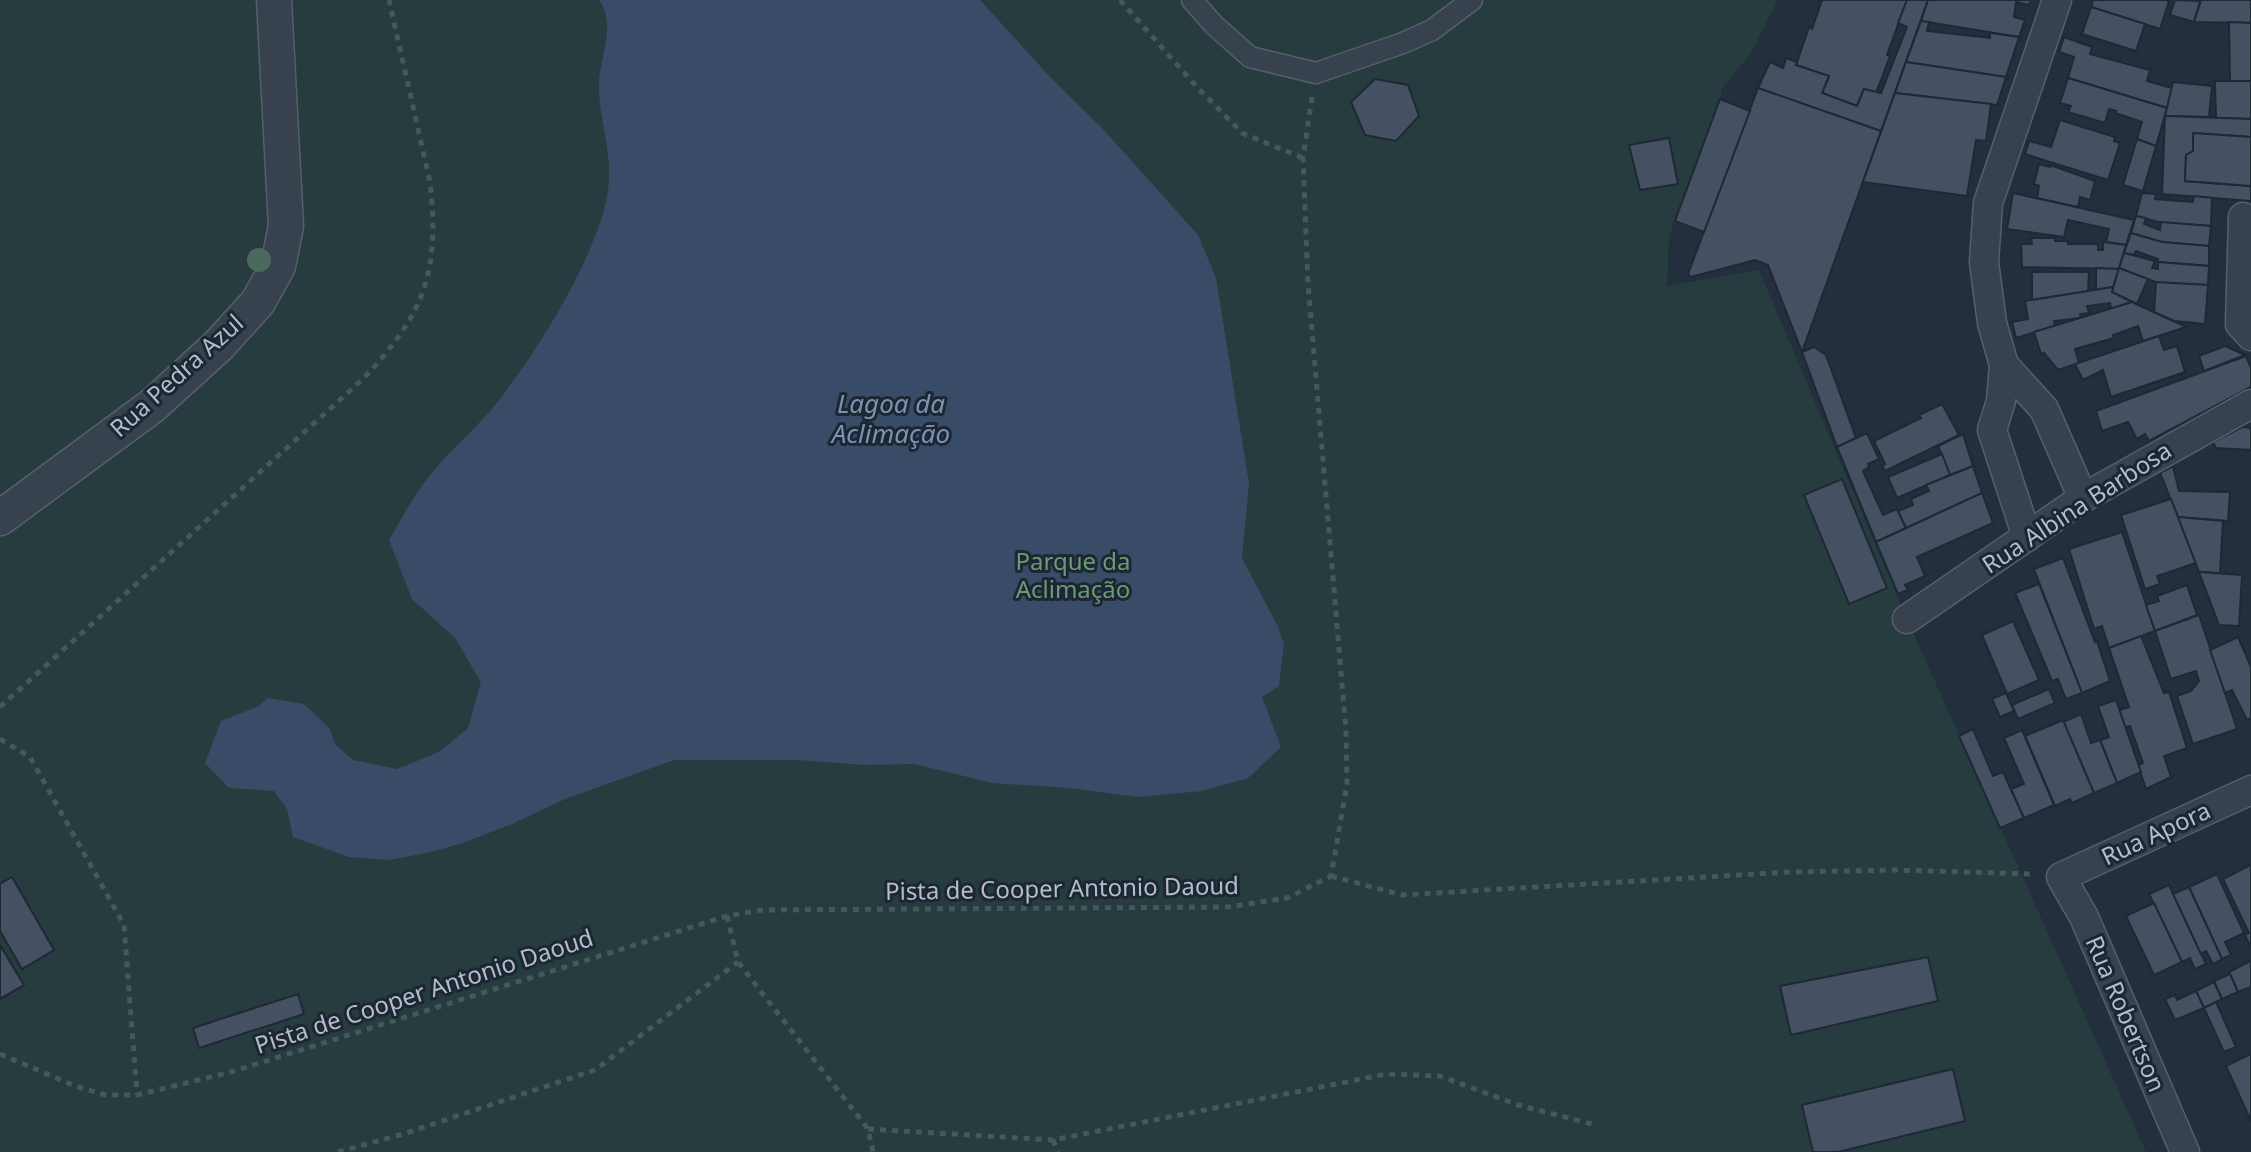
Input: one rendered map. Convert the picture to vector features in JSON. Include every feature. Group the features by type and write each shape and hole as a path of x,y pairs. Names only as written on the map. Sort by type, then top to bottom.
{"street":[{"name":"Rua Pedra Azul","path":"0,518 152,406 207,356 258,302 278,266 286,226 274,0"},
{"path":"1192,0 1214,25 1250,57 1316,73 1432,30 1472,0"},
{"path":"2027,537 1992,430 2001,401 2004,365 1992,323 1984,262 1988,203 2057,0"},
{"path":"2243,217 2240,324 2251,336"},
{"path":"2004,365 2044,409 2083,498"},
{"name":"Rua Albina Barbosa","path":"1907,619 2083,498 2137,465 2251,404"},
{"name":"Rua Apora","path":"2061,877 2251,790"},
{"name":"Rua Robertson","path":"2061,877 2084,917 2185,1152"}],"path":[{"path":"0,707 363,379 415,312 431,266 433,211 430,182 389,0"},
{"path":"1120,0 1169,57 1242,133 1303,158"},
{"path":"1316,73 1303,158 1308,284 1346,731 1347,784 1331,876 1402,895 1804,872 2020,873 2061,877"},
{"path":"0,739 30,757 124,925 137,1095"},
{"name":"Pista de Cooper Antonio Daoud","path":"0,1054 75,1086 106,1095 137,1095 231,1072 727,916 762,910 1228,907 1287,898 1331,876"},
{"path":"727,916 738,962 868,1129 873,1152"},
{"path":"338,1152 403,1134 595,1070 738,962"},
{"path":"868,1129 1053,1140 1387,1074 1440,1076 1518,1105 1592,1124"},
{"path":"1053,1140 1058,1152"}],"green space":[{"name":"Parque da Aclimação","path":"0,0 1778,0 1751,53 1722,88 1669,236 1667,286 1759,270 1907,619 2146,1152 0,1152"}],"water":[{"name":"Lagoa da Aclimação","path":"599,0 980,0 1051,78 1103,129 1198,235 1216,278 1249,484 1242,558 1284,644 1279,686 1262,697 1281,747 1248,778 1202,791 1137,797 1069,788 992,783 915,764 674,760 565,799 463,843 389,860 349,857 293,837 287,809 274,791 229,788 205,763 221,721 259,706 268,698 304,704 330,729 335,744 353,760 397,769 439,752 468,728 481,682 455,638 412,599 389,540 424,483 490,411 526,363 564,301 595,236 605,207 609,180 599,83 607,20"}],"building":[{"path":"1822,0 1907,0 1876,93 1864,89 1857,106 1822,93 1829,76 1796,65"},
{"path":"1907,0 1928,0 1881,131 1758,88 1770,62 1783,68 1786,58 1797,62 1796,65 1829,76 1822,93 1857,106 1864,89 1881,93 1907,27 1898,23"},
{"path":"1928,0 2031,0 2029,5 2016,2 2014,17 2025,20 2019,37 1921,21"},
{"path":"2093,0 2169,1 2160,29 2091,7"},
{"path":"2175,0 2200,1 2194,22 2170,15"},
{"path":"2201,0 2251,0 2251,23 2194,22"},
{"path":"2091,7 2145,24 2136,51 2082,34"},
{"path":"1921,21 1929,22 1927,31 1990,38 1990,33 2019,37 2006,77 1906,62"},
{"path":"2229,22 2251,23 2251,81 2230,81"},
{"path":"2064,37 2092,47 2090,54 2150,70 2147,81 2172,88 2167,108 2068,78 2074,57 2059,52"},
{"path":"1906,62 2006,77 1997,105 1895,93"},
{"path":"2068,78 2167,108 2156,146 2137,139 2142,122 2116,111 2109,109 2105,123 2068,112 2071,106 2060,103"},
{"path":"1375,79 1408,85 1419,116 1396,141 1365,135 1351,102"},
{"path":"2215,81 2251,81 2251,119 2216,118"},
{"path":"2173,82 2212,86 2209,117 2165,116"},
{"path":"1758,88 1881,131 1802,352 1768,265 1755,260 1691,277 1688,274"},
{"path":"1895,93 1991,104 1986,141 1976,140 1967,196 1863,182"},
{"path":"1720,99 1750,111 1704,232 1675,221"},
{"path":"2165,116 2251,119 2251,137 2193,133 2193,151 2186,155 2185,181 2251,186 2251,201 2162,194"},
{"path":"2060,120 2115,137 2114,141 2120,143 2108,180 2025,154 2029,141 2051,147"},
{"path":"2193,133 2251,137 2251,186 2185,181 2186,155 2193,151"},
{"path":"1669,138 1678,184 1640,190 1629,145"},
{"path":"2137,139 2156,146 2143,191 2123,185"},
{"path":"2039,164 2095,181 2090,200 2080,197 2078,207 2037,198 2039,186 2034,184"},
{"path":"2013,193 2134,220 2126,245 2106,242 2109,229 2068,220 2064,237 2007,229"},
{"path":"2142,193 2156,194 2155,199 2193,202 2194,196 2212,198 2211,226 2162,223 2136,216"},
{"path":"2136,216 2146,218 2144,224 2160,230 2161,222 2211,226 2209,246 2162,242 2131,233"},
{"path":"2131,233 2162,242 2209,246 2209,266 2158,262 2158,259 2136,251 2134,255 2124,253"},
{"path":"2031,238 2055,238 2055,241 2068,241 2068,244 2098,244 2098,250 2103,250 2103,242 2126,245 2119,269 2022,267 2021,244 2032,244"},
{"path":"2124,253 2155,261 2152,268 2158,269 2158,262 2209,266 2208,285 2158,283 2119,268"},
{"path":"2096,268 2119,269 2113,287 2096,290"},
{"path":"2119,268 2148,279 2137,304 2112,292"},
{"path":"2032,272 2089,272 2088,292 2032,300"},
{"path":"2156,282 2208,285 2205,324 2174,321 2154,312"},
{"path":"2113,287 2112,292 2132,302 2111,309 2110,303 2087,306 2089,313 2080,314 2081,318 2054,321 2055,326 2016,338 2012,322 2028,319 2025,301"},
{"path":"2132,302 2186,327 2143,341 2138,326 2113,335 2114,338 2075,349 2079,363 2058,370 2044,353 2041,354 2034,332"},
{"path":"2159,336 2164,350 2177,346 2185,372 2111,397 2103,370 2083,380 2075,364"},
{"path":"2225,346 2245,355 2204,371 2199,356"},
{"path":"1814,347 1826,355 1856,438 1837,447 1802,352"},
{"path":"2246,356 2251,368 2251,387 2149,441 2145,434 2137,439 2128,422 2102,431 2096,411"},
{"path":"1942,404 1959,435 1885,471 1882,465 1885,464 1874,441"},
{"path":"2242,427 2251,428 2251,450 2216,448 2213,442"},
{"path":"1867,433 1879,459 1868,464 1869,467 1863,471 1883,515 1897,509 1906,528 1876,542 1837,447"},
{"path":"1963,434 1973,466 1950,475 1938,446"},
{"path":"1942,454 1950,475 1897,498 1888,477"},
{"path":"1973,466 1982,493 1906,528 1898,511 1913,505 1911,499 1929,491 1926,485"},
{"path":"2173,466 2179,491 2230,492 2228,521 2178,517 2160,473"},
{"path":"1842,479 1887,588 1849,604 1804,495"},
{"path":"1982,493 1993,523 1917,557 1925,576 1905,585 1908,590 1898,594 1876,542"},
{"path":"2171,499 2196,563 2157,576 2160,584 2145,589 2121,515"},
{"path":"2178,517 2223,521 2220,573 2199,572"},
{"path":"2122,532 2155,631 2109,648 2102,626 2094,629 2069,549"},
{"path":"2063,558 2110,681 2082,693 2034,569"},
{"path":"2199,572 2242,575 2239,626 2219,625"},
{"path":"2039,584 2082,693 2066,699 2058,679 2052,681 2015,593"},
{"path":"2187,585 2197,615 2155,631 2146,605 2159,601 2157,596"},
{"path":"2199,615 2237,729 2193,744 2177,696 2191,691 2199,681 2196,671 2171,679 2155,631"},
{"path":"2013,621 2039,680 2007,694 1982,635"},
{"path":"2141,636 2164,693 2169,692 2187,748 2164,756 2171,777 2146,789 2138,765 2143,763 2130,726 2125,727 2119,710 2129,707 2109,648"},
{"path":"2238,637 2251,667 2251,718 2247,720 2232,690 2225,693 2210,650"},
{"path":"2049,689 2055,703 2018,719 2012,705"},
{"path":"2006,693 2014,711 2000,717 1992,699"},
{"path":"2116,700 2141,772 2117,783 2100,740 2109,737 2098,706"},
{"path":"2081,714 2091,743 2100,740 2117,783 2094,793 2063,722"},
{"path":"2063,720 2094,793 2072,803 2070,799 2055,806 2025,736"},
{"path":"1973,729 1993,776 2003,772 2024,818 2000,828 1959,736"},
{"path":"2022,730 2054,805 2024,818 2011,789 2024,784 2004,738"},
{"path":"2251,865 2251,948 2245,935 2249,933 2223,879"},
{"path":"2217,874 2244,933 2225,942 2231,955 2222,959 2189,887"},
{"path":"12,877 54,950 22,969 0,931 0,884"},
{"path":"2169,885 2206,964 2195,969 2190,958 2182,962 2149,894"},
{"path":"2189,887 2222,959 2213,964 2206,951 2201,954 2173,894"},
{"path":"2154,903 2182,962 2154,975 2126,916"},
{"path":"0,945 24,985 0,999"},
{"path":"1928,957 1938,1001 1791,1035 1780,986"},
{"path":"2251,961 2251,987 2238,992 2229,972"},
{"path":"2230,974 2238,992 2222,999 2214,981"},
{"path":"2214,982 2222,999 2204,1008 2196,991"},
{"path":"2196,991 2204,1008 2175,1020 2165,999 2175,995 2177,1000"},
{"path":"298,994 304,1014 199,1048 193,1028"},
{"path":"2216,1002 2236,1047 2224,1052 2204,1008"},
{"path":"2251,1054 2251,1121 2226,1066"},
{"path":"1953,1069 1965,1121 1838,1152 1813,1152 1802,1105"}]}
